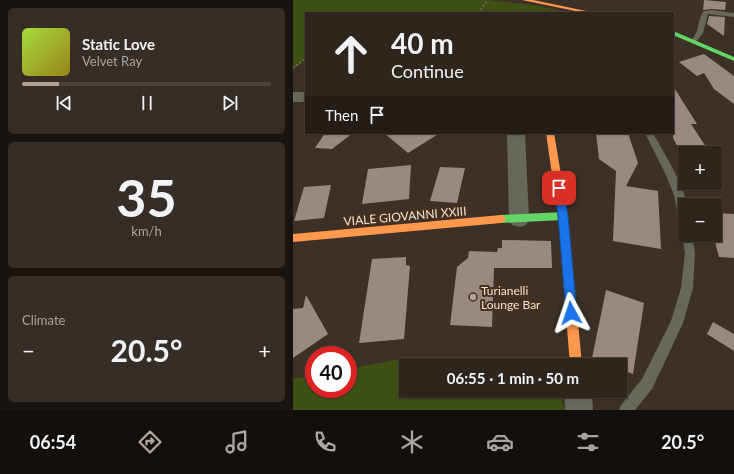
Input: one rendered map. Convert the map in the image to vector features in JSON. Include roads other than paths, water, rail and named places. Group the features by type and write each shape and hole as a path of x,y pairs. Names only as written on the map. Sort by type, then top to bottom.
{"street":[{"path":"527,0 540,0"},
{"path":"527,0 588,12"},
{"path":"674,33 734,59"},
{"path":"293,97 305,98"},
{"path":"516,134 519,219"},
{"path":"550,134 563,216 575,358"},
{"name":"VIALE GIOVANNI XXIII","path":"293,238 483,221 563,216"},
{"path":"578,398 579,410"}],"lane":[{"path":"693,41 701,33 703,16 706,12 734,15"},
{"path":"650,134 670,173 680,198"},
{"path":"626,410 647,384 677,323 687,288 691,253 689,242"}],"place":[{"name":"Turianelli Lounge Bar","path":"473,297"}]}
